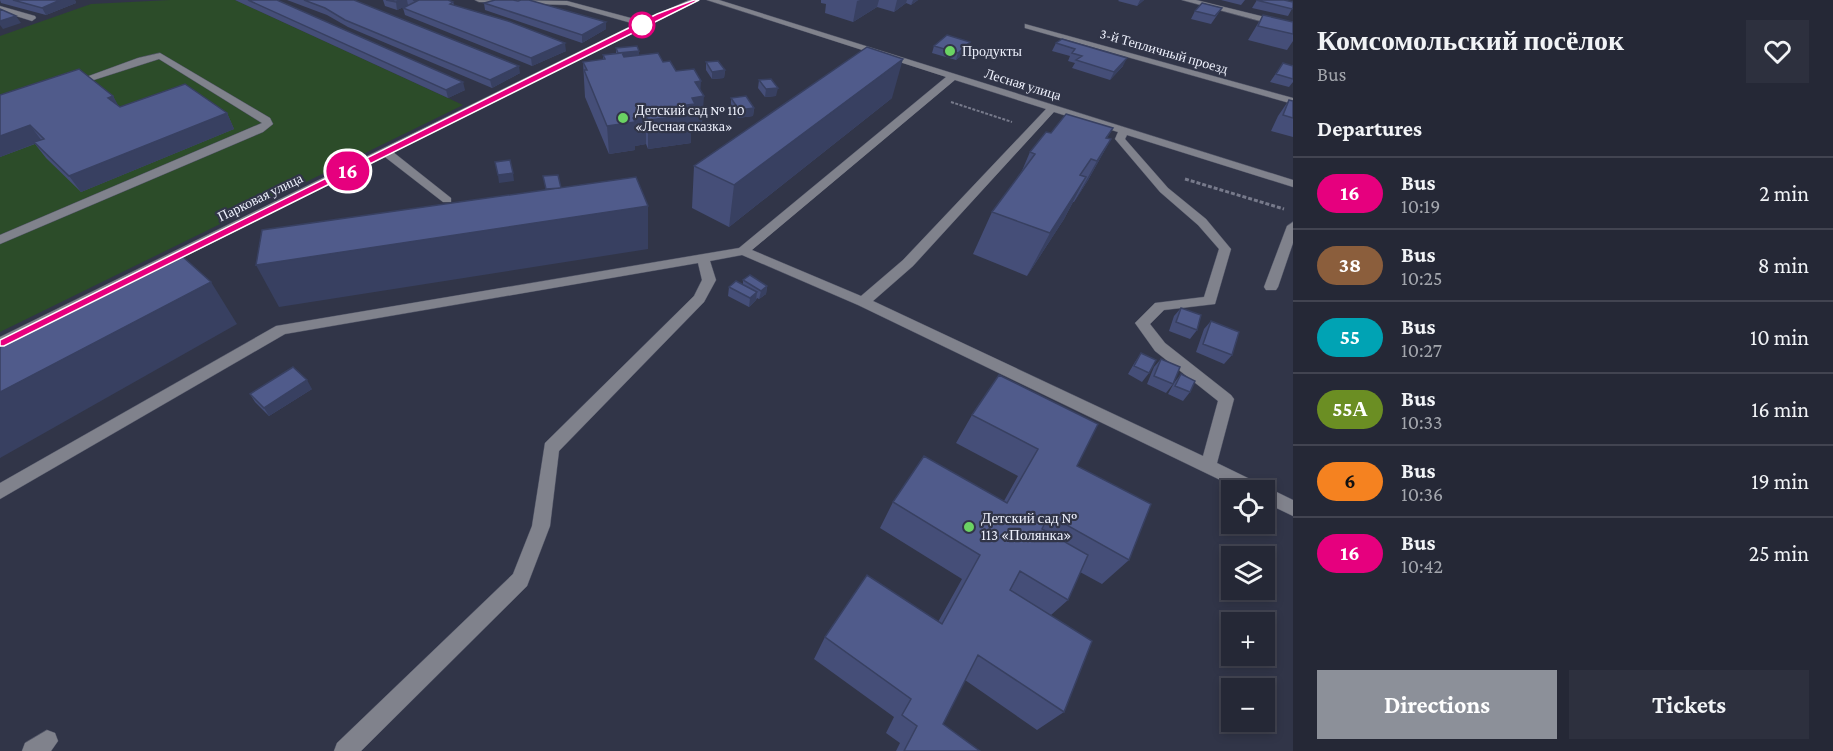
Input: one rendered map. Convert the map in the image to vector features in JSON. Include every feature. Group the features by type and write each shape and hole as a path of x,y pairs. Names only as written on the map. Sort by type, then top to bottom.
{"street":[{"path":"479,0 567,1 643,24"},
{"name":"Парковая улица","path":"2,339 696,0"},
{"name":"Лесная улица","path":"711,0 1293,184"},
{"path":"1186,0 1293,27"},
{"path":"0,8 32,18"},
{"name":"3-й Тепличный проезд","path":"1028,26 1293,101"},
{"path":"0,240 268,124 266,120 160,56 141,60 65,87"},
{"path":"0,492 282,330 743,251 954,76"},
{"path":"863,302 908,263 1053,107"},
{"path":"1125,130 1120,139 1164,190 1202,222 1225,249 1210,302 1160,306 1142,323 1160,347 1226,399 1208,467"},
{"path":"386,152 447,200"},
{"path":"1271,288 1293,226"},
{"path":"743,251 863,302 1236,480"},
{"path":"345,751 520,580 541,526 551,448 699,299 709,280 703,257"},
{"path":"1275,499 1293,508"}],"green space":[{"path":"170,0 235,0 463,105 0,332 0,36 91,4"}],"building":[{"path":"13,0 60,0 42,8"},
{"path":"248,0 277,0 463,82 446,90"},
{"path":"304,0 354,0 519,66 490,80 345,20 325,8"},
{"path":"413,0 448,0 453,2 450,4 508,21 565,43 531,58 403,8 417,1"},
{"path":"495,0 529,0 606,22 582,35 484,3"},
{"path":"1256,0 1284,0 1293,2 1293,7 1292,9"},
{"path":"1202,3 1222,8 1215,16 1195,11"},
{"path":"0,9 16,16 0,21"},
{"path":"1263,15 1293,22 1293,34 1258,26"},
{"path":"947,35 970,42 958,53 934,46"},
{"path":"1062,39 1127,58 1114,72 1076,60 1082,56 1072,53 1075,49 1056,43"},
{"path":"637,46 639,51 618,53 616,48"},
{"path":"867,47 903,59 734,185 694,166"},
{"path":"622,53 624,57 658,53 663,62 670,61 676,71 694,69 701,81 695,82 704,96 692,98 695,104 686,105 692,115 648,120 646,116 633,118 635,122 607,126 584,70 587,70 583,62 605,59 603,55"},
{"path":"718,61 725,70 712,72 706,62"},
{"path":"1283,63 1293,66 1293,79 1276,74"},
{"path":"79,69 113,96 108,98 120,107 185,84 227,113 69,176 34,142 44,139 30,125 0,136 0,95"},
{"path":"771,79 778,88 766,89 759,80"},
{"path":"746,96 754,108 739,110 731,98"},
{"path":"1289,100 1293,101 1293,118 1283,115"},
{"path":"1066,114 1113,128 1106,138 1111,139 1097,161 1091,159 1080,175 1086,177 1050,233 992,212 1035,154 1030,152 1046,132 1051,133"},
{"path":"510,160 513,173 498,175 495,162"},
{"path":"558,175 561,188 546,189 543,176"},
{"path":"636,177 648,206 256,265 262,230"},
{"path":"183,257 211,282 0,392 0,347"},
{"path":"750,275 767,286 761,291 743,280"},
{"path":"736,281 757,292 750,298 729,287"},
{"path":"1181,308 1201,315 1197,330 1176,322"},
{"path":"1211,321 1239,332 1232,355 1203,344"},
{"path":"1141,353 1156,360 1149,373 1134,366"},
{"path":"1161,359 1180,367 1173,384 1154,376"},
{"path":"293,367 307,380 264,408 250,394"},
{"path":"1181,374 1195,381 1190,392 1175,386"},
{"path":"999,375 1098,424 1077,466 1151,504 1129,560 1049,515 1042,529 1088,555 1068,600 1020,571 1010,590 1092,641 1064,712 978,655 943,724 980,751 904,751 917,726 902,715 911,699 825,637 867,575 942,624 980,555 893,502 924,456 1007,503 1038,449 972,415"}],"bus line":[{"name":"16","path":"0,343 659,16 696,0"}],"place":[{"name":"Продукты","path":"950,51"},
{"name":"Детский сад № 110 «Лесная сказка»","path":"623,118"},
{"name":"Детский сад № 113 «Полянка»","path":"969,527"}]}
